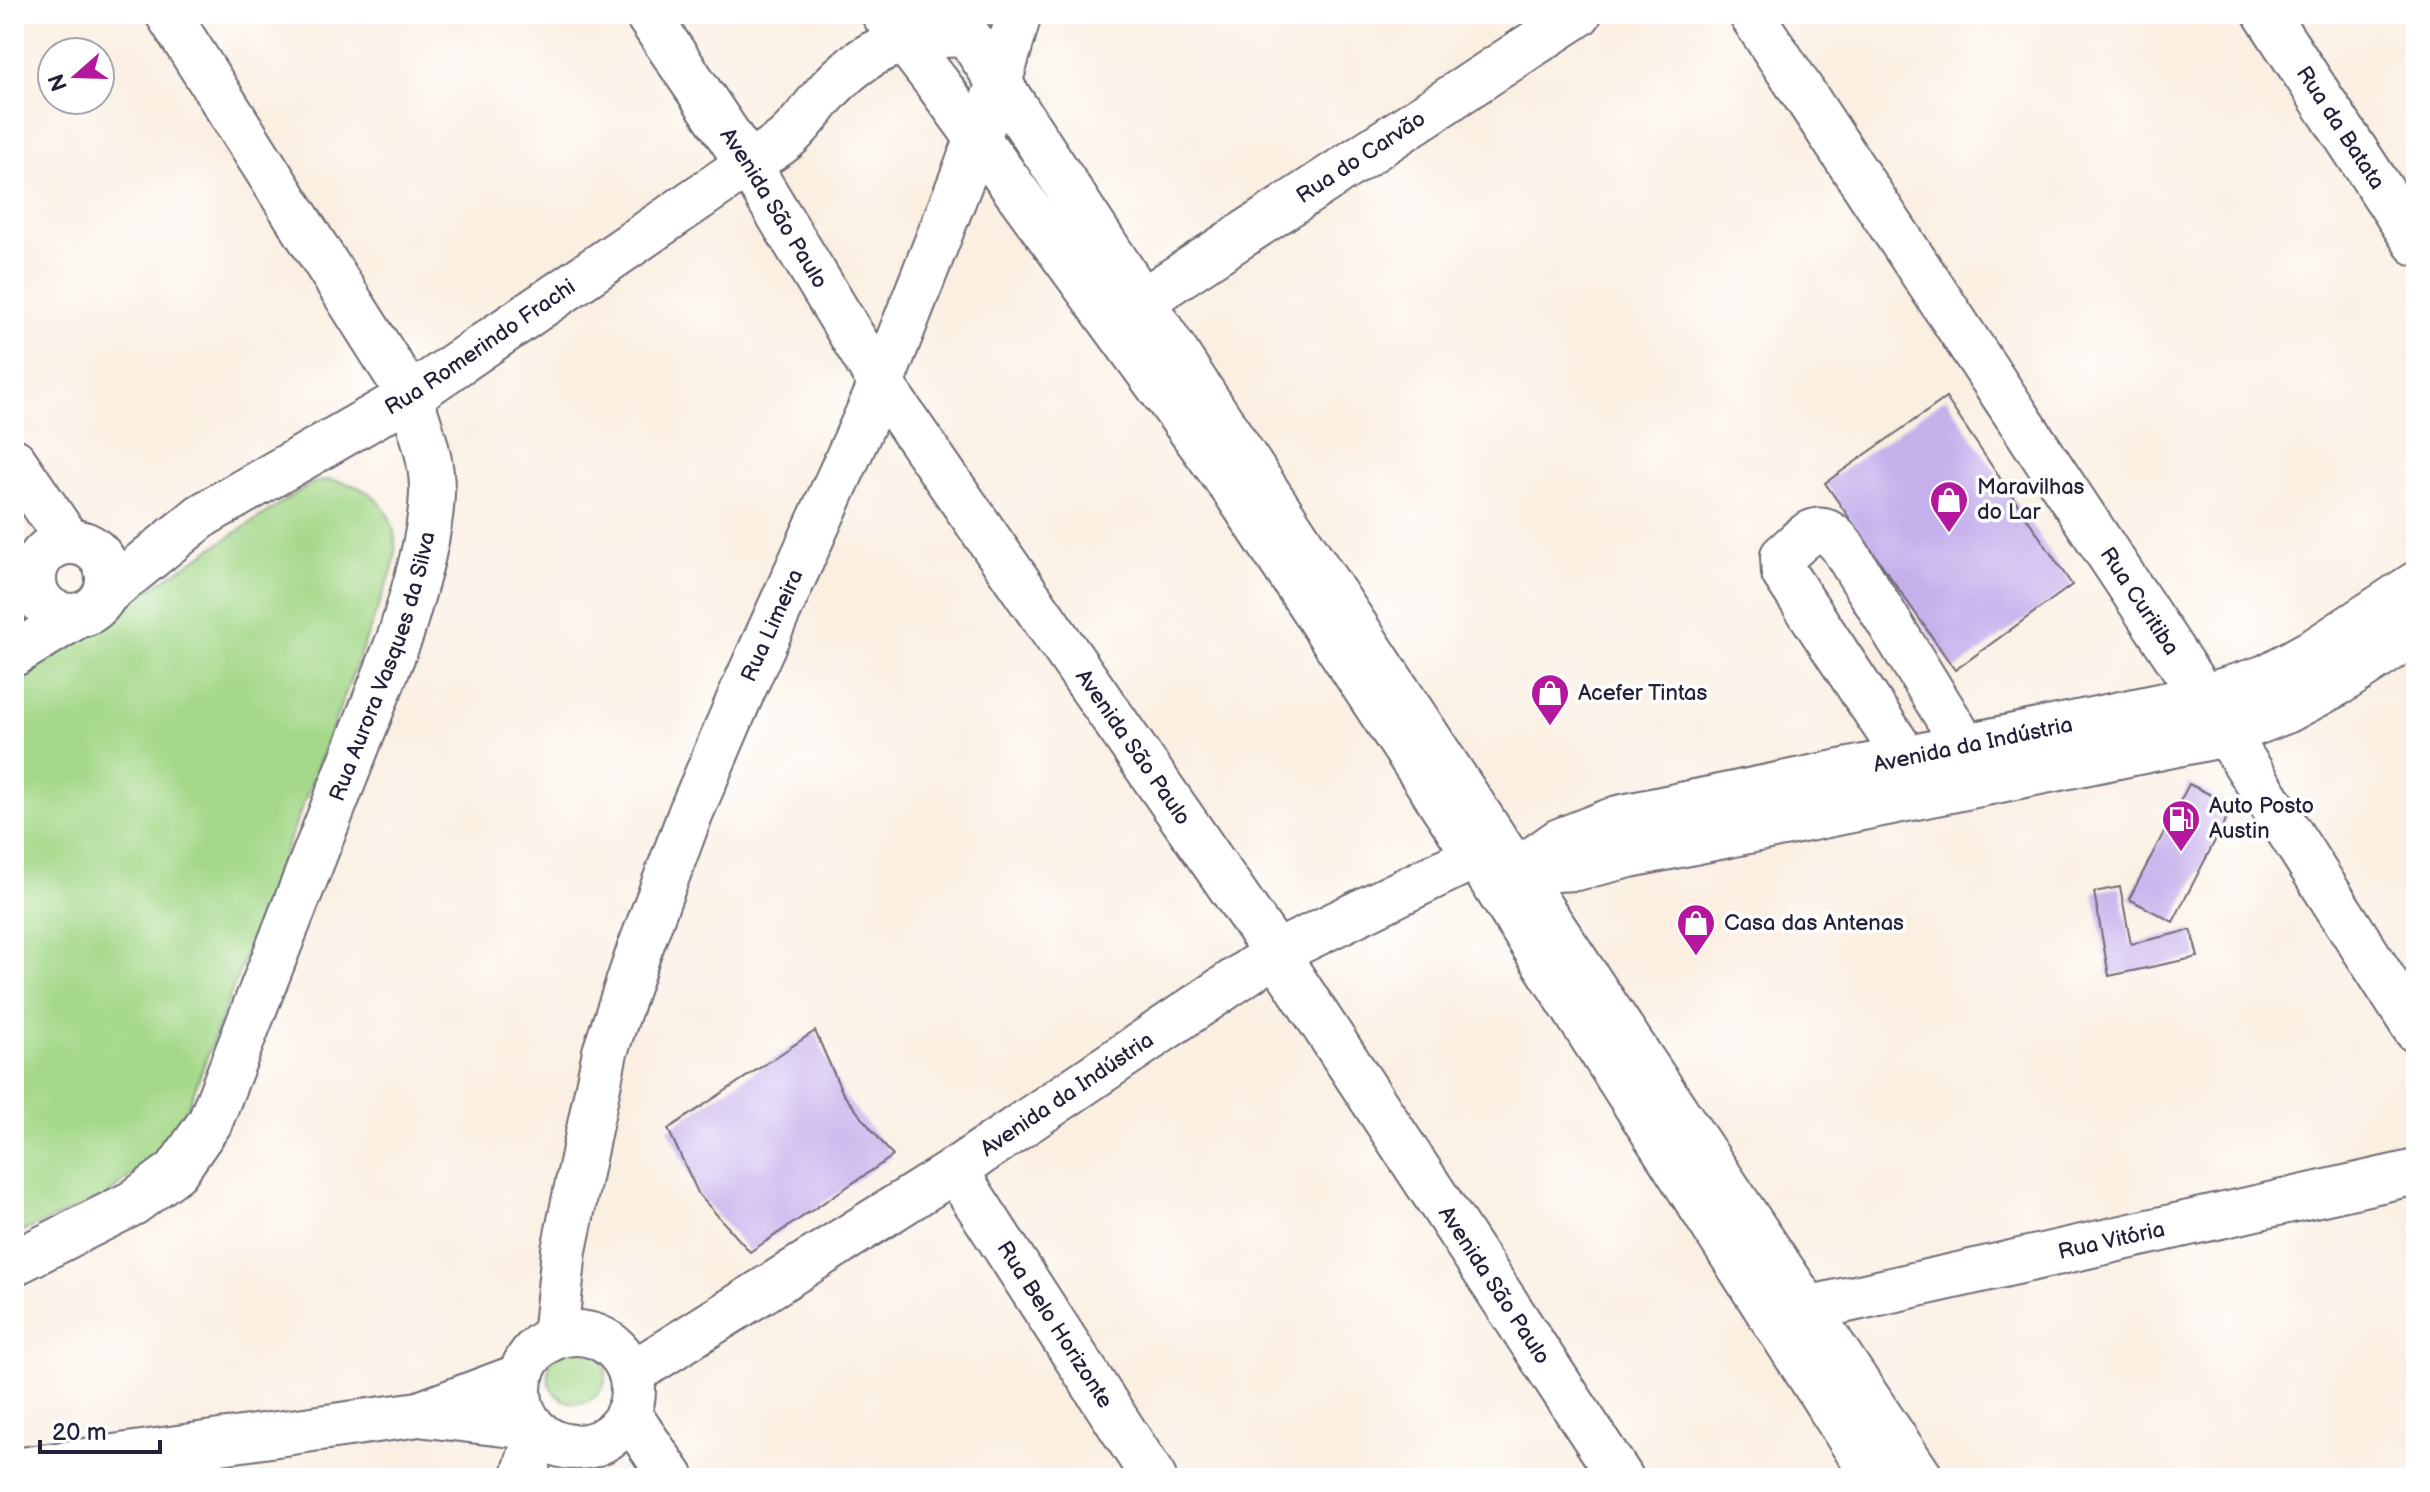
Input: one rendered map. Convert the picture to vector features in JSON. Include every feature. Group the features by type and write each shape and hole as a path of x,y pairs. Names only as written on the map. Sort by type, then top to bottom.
{"street":[{"name":"Rua Aurora Vasques da Silva","path":"14,1263 133,1203 176,1171 210,1122 401,634 422,562 432,492 426,448 410,396 168,14"},
{"name":"Avenida São Paulo","path":"647,14 748,164 881,384 1276,953 1621,1478"},
{"name":"Rua Limeira","path":"555,1337 564,1250 605,1052 639,951 691,812 743,690 881,384 999,84 1019,14"},
{"name":"Rua do Carvão","path":"1142,301 1579,14"},
{"name":"Rua Curitiba","path":"1751,14 2203,697 2416,1030"},
{"name":"Rua da Batata","path":"2266,14 2416,243"},
{"name":"Rua Romerindo Frachi","path":"14,654 91,605 203,515 410,396 788,138 828,90 865,58 893,27 929,35 960,24"},
{"path":"960,24 1142,301 1496,864 1875,1478"},
{"path":"893,27 1235,491 1807,1309 1921,1478"},
{"path":"14,461 50,571"},
{"path":"14,482 50,571"},
{"name":"Rua Romerindo Frachi","path":"50,571 203,515"},
{"path":"1906,758 1784,573 1783,556 1812,532 1826,529 1842,546 1965,746"},
{"path":"103,560 107,571 91,605 64,616 53,611 37,592 50,571 103,560"},
{"name":"Avenida da Indústria","path":"622,1377 955,1170 1276,953 1618,818 2203,697 2266,677 2317,649 2416,584"},
{"name":"Avenida da Indústria","path":"1496,864 1576,868 2227,734 2286,711 2340,682 2416,632"},
{"name":"Rua Belo Horizonte","path":"955,1170 1154,1478"},
{"name":"Rua Vitória","path":"1807,1309 2416,1172"},
{"path":"564,1250 672,1478"},
{"path":"419,1414 545,1446 584,1448 603,1442 618,1430 622,1377 591,1335 574,1333 555,1337 540,1346 528,1359 520,1376 519,1394 523,1412 545,1446"},
{"path":"14,1471 419,1414 520,1376"},
{"path":"523,1478 545,1446"}],"green space":[{"path":"329,480 362,489 384,508 394,534 393,568 184,1117 150,1160 105,1197 14,1235 14,687 49,655 312,483"},
{"path":"577,1345 588,1347 597,1354 604,1363 604,1385 597,1394 588,1401 577,1403 566,1401 557,1394 550,1385 548,1374 550,1363 557,1354 566,1347"}],"building":[{"name":"Maravilhas do Lar","path":"1946,398 2072,585 1955,670 1825,483"},
{"name":"Auto Posto Austin","path":"2189,784 2233,806 2173,922 2129,899"},
{"path":"2120,887 2131,944 2191,930 2198,957 2109,976 2094,892"},
{"path":"815,1031 843,1094 893,1156 750,1252 699,1195 668,1129"}],"place":[{"name":"Maravilhas do Lar","path":"1949,534"},
{"name":"Acefer Tintas","path":"1550,727"},
{"name":"Auto Posto Austin","path":"2181,853"},
{"name":"Casa das Antenas","path":"1696,957"}]}
